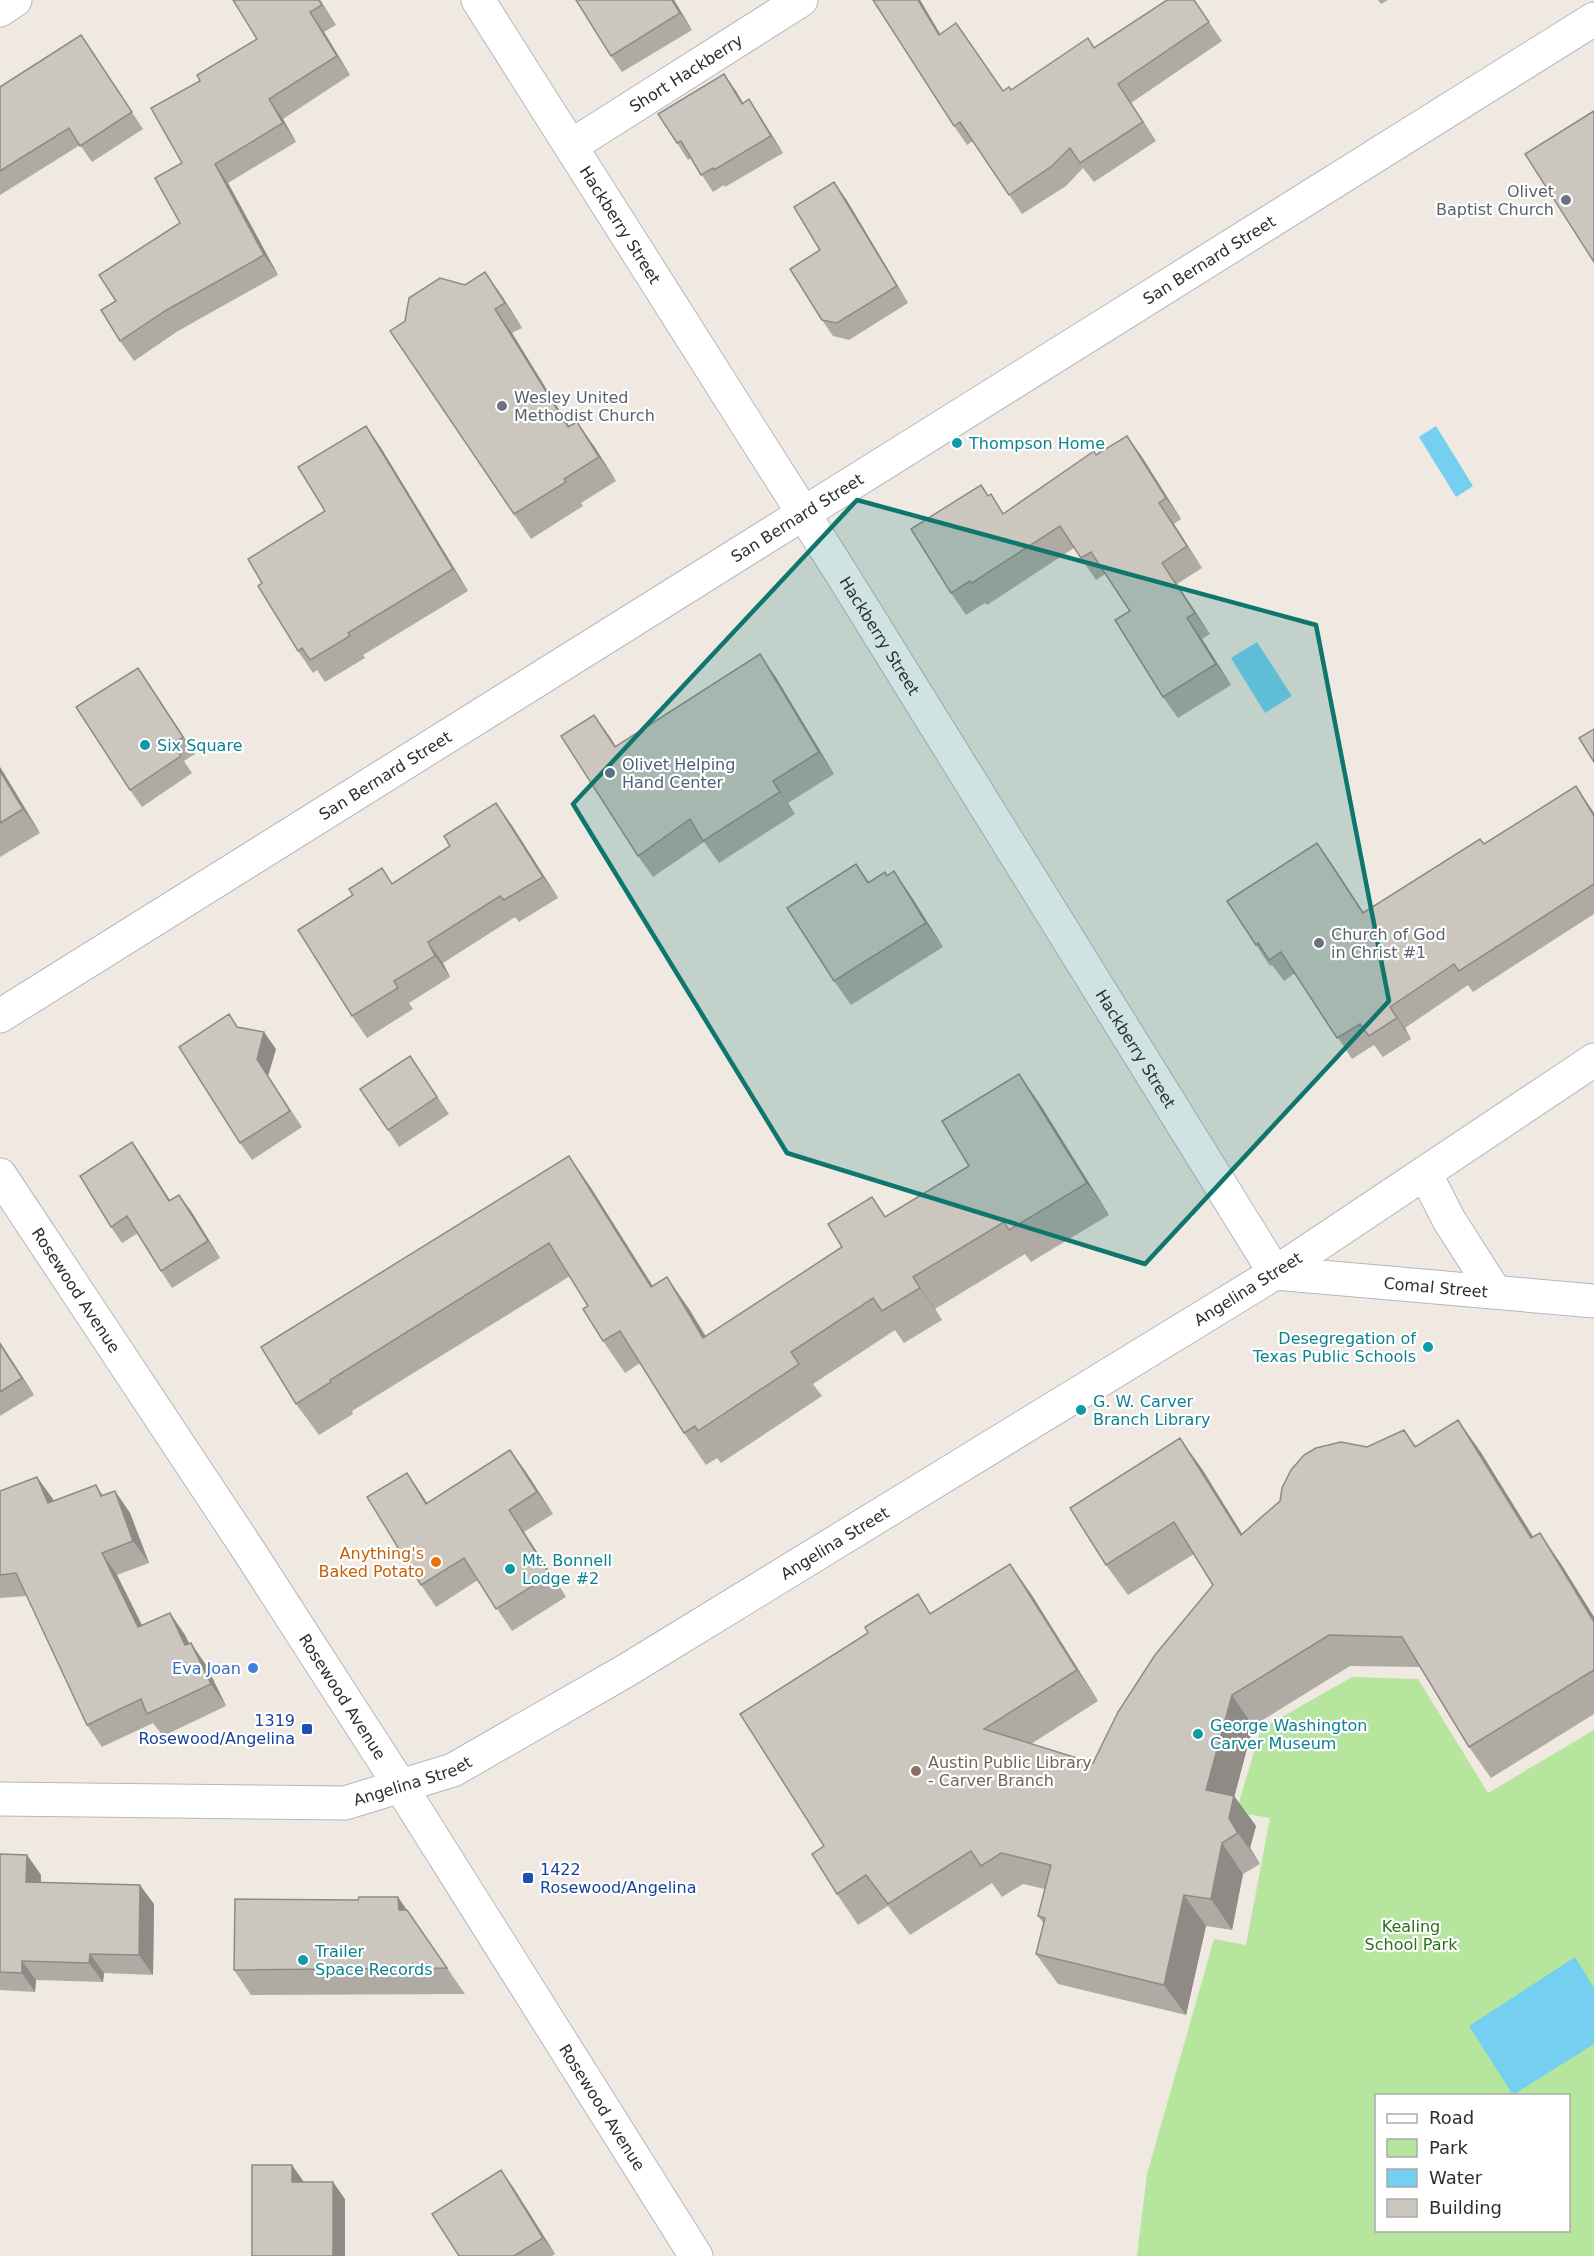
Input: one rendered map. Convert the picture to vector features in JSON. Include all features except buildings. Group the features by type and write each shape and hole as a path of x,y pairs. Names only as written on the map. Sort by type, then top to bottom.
{"street":[{"path":"0,9 15,0"},
{"name":"Hackberry Street","path":"478,0 802,513 1275,1273"},
{"name":"Short Hackberry","path":"571,147 801,0"},
{"name":"San Bernard Street","path":"0,1016 1594,19"},
{"name":"Angelina Street","path":"0,1799 345,1803 453,1770 617,1676 1275,1273 1594,1060"},
{"path":"1425,1173 1449,1220 1495,1292"},
{"name":"Rosewood Avenue","path":"0,1175 249,1551 401,1787 696,2256"},
{"name":"Comal Street","path":"1275,1273 1594,1301"}],"highlighted area":[{"path":"857,500 1316,625 1389,1001 1145,1264 787,1153 573,804"}],"green space":[{"name":"Kealing School Park","path":"1352,1677 1418,1679 1488,1793 1594,1730 1594,2256 1137,2256 1147,2174 1214,1939 1246,1945 1270,1818 1236,1812 1261,1729"}],"water":[{"path":"1436,426 1473,486 1456,497 1419,437"},
{"path":"1257,642 1292,696 1265,713 1231,658"},
{"path":"1575,1957 1594,1988 1594,2044 1515,2094 1512,2094 1469,2026"}],"place":[{"name":"Olivet Baptist Church","path":"1566,200"},
{"name":"Wesley United Methodist Church","path":"502,406"},
{"name":"Thompson Home","path":"957,443"},
{"name":"Six Square","path":"145,745"},
{"name":"Olivet Helping Hand Center","path":"610,773"},
{"name":"Church of God in Christ #1","path":"1319,943"},
{"name":"Desegregation of Texas Public Schools","path":"1428,1347"},
{"name":"G. W. Carver Branch Library","path":"1081,1410"},
{"name":"Anything's Baked Potato","path":"436,1562"},
{"name":"Mt. Bonnell Lodge #2","path":"510,1569"},
{"name":"Eva Joan","path":"253,1668"},
{"name":"1319 Rosewood/Angelina","path":"307,1729"},
{"name":"George Washington Carver Museum","path":"1198,1734"},
{"name":"Austin Public Library - Carver Branch","path":"916,1771"},
{"name":"1422 Rosewood/Angelina","path":"528,1878"},
{"name":"Trailer Space Records","path":"303,1960"}]}
